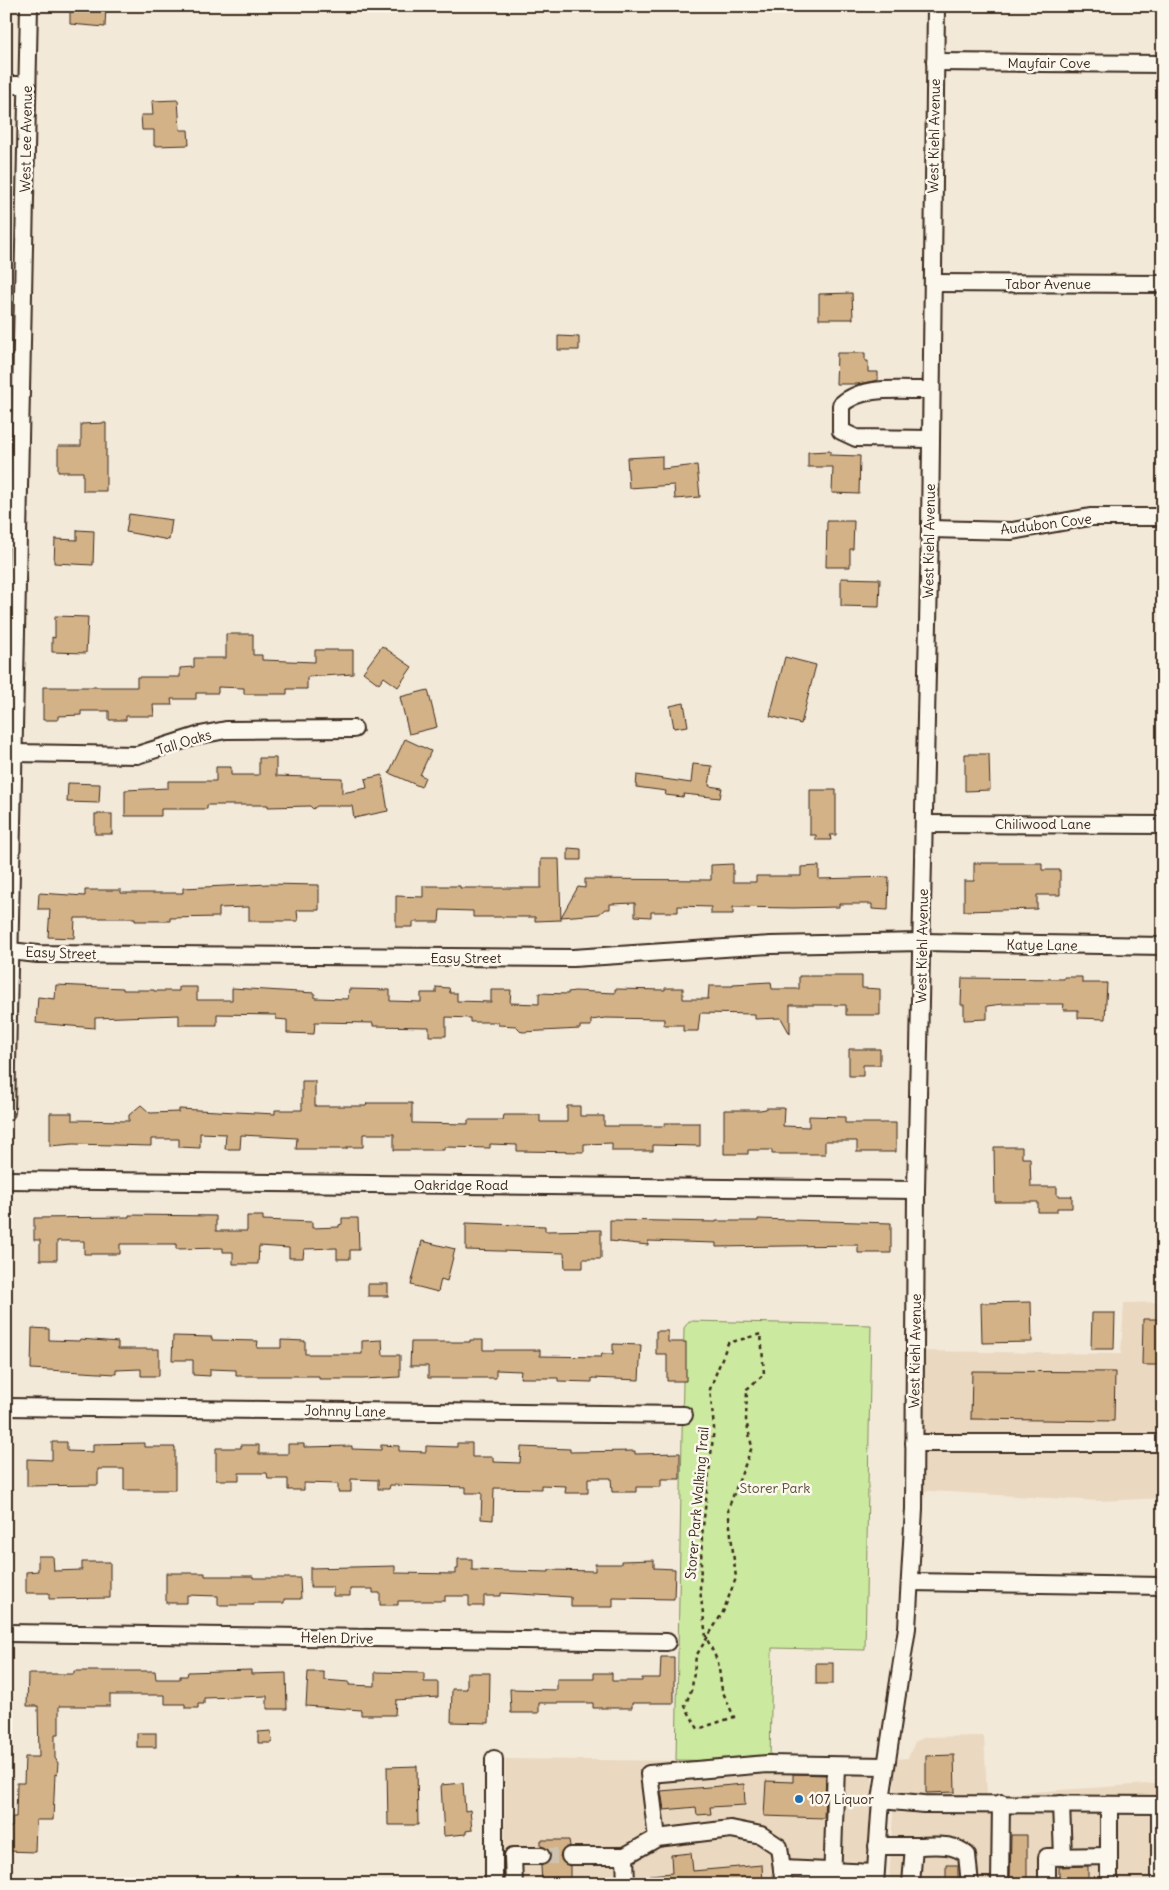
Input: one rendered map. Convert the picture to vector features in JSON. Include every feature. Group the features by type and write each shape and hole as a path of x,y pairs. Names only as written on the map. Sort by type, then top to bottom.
{"street":[{"name":"West Lee Avenue","path":"6,1112 29,6"},
{"name":"West Kiehl Avenue","path":"875,1878 880,1800 902,1674 910,1582 924,824 923,770 930,529 936,6"},
{"name":"Mayfair Cove","path":"935,62 1163,64"},
{"path":"6,85 27,85"},
{"name":"Tabor Avenue","path":"933,283 1163,284"},
{"path":"931,390 873,391 850,396 841,405 841,431 856,438 931,439"},
{"name":"Audubon Cove","path":"930,529 1012,531 1090,517 1163,517"},
{"name":"Tall Oaks","path":"14,753 137,755 200,735 226,730 354,729"},
{"name":"Chiliwood Lane","path":"924,824 1163,825"},
{"name":"Easy Street","path":"10,951 78,954 573,958 771,945 922,942"},
{"name":"Katye Lane","path":"922,942 1163,946"},
{"name":"Oakridge Road","path":"6,1180 916,1190"},
{"name":"Johnny Lane","path":"6,1407 684,1415"},
{"path":"914,1443 1163,1443"},
{"path":"910,1582 1163,1586"},
{"name":"Helen Drive","path":"6,1633 667,1642"},
{"path":"494,1759 494,1884"},
{"path":"657,1838 649,1774 767,1764 885,1766"},
{"path":"832,1877 836,1766"},
{"path":"880,1800 924,1804 1161,1805 1160,1884"},
{"path":"1000,1884 1001,1803"},
{"path":"1062,1804 1063,1857"},
{"path":"1109,1805 1109,1884"},
{"path":"570,1856 625,1856 657,1838 731,1829 761,1835 779,1847 783,1876 875,1878"},
{"path":"877,1846 953,1846 960,1849 967,1856 970,1884"},
{"path":"911,1884 914,1846"},
{"path":"514,1884 513,1856 541,1856"},
{"path":"625,1856 626,1884"},
{"path":"1047,1884 1047,1857 1109,1856"}],"path":[{"name":"Storer Park Walking Trail","path":"706,1637 700,1590 702,1536 714,1428 710,1389 728,1343 761,1334 764,1374 747,1389 746,1420 752,1447 728,1509 736,1578 723,1612 706,1637 696,1656 692,1688 685,1706 698,1729 734,1717 722,1690 718,1662 706,1637"}],"shaded area":[{"path":"1163,1302 1163,1498 1099,1501 914,1490 915,1351 1121,1354 1124,1303"},
{"path":"984,1736 987,1795 1163,1783 1163,1884 889,1884 896,1759 908,1758 915,1742 925,1737"},
{"path":"505,1759 770,1762 873,1768 866,1884 505,1884"}],"green space":[{"name":"Storer Park","path":"689,1321 871,1325 865,1650 772,1648 770,1762 676,1760 684,1328"}],"building":[{"path":"70,6 106,6 105,27 70,24"},
{"path":"178,100 180,130 188,130 189,145 154,146 154,130 142,130 141,115 153,115 152,101"},
{"path":"852,293 853,319 819,319 819,294"},
{"path":"558,336 579,337 579,350 558,350"},
{"path":"837,353 865,353 865,361 868,361 868,372 878,372 878,380 858,384 836,384"},
{"path":"106,423 106,491 83,491 83,472 58,472 58,446 81,446 81,424"},
{"path":"830,451 830,455 860,456 859,494 832,493 833,467 808,467 808,452"},
{"path":"662,456 662,469 697,465 700,497 675,499 674,485 629,488 627,458"},
{"path":"129,514 172,520 169,540 126,532"},
{"path":"827,521 854,521 853,549 850,549 850,567 826,567"},
{"path":"77,530 94,531 93,565 54,563 55,539 77,540"},
{"path":"841,578 880,579 879,607 841,606"},
{"path":"55,616 88,617 86,653 52,652 52,637 55,638"},
{"path":"226,634 253,634 253,655 262,655 262,660 315,662 315,650 353,650 353,674 307,677 307,689 287,689 287,694 244,694 244,688 218,687 218,693 196,693 196,699 171,699 172,705 153,705 154,716 126,716 126,720 109,720 109,711 81,711 81,715 58,716 58,720 43,720 43,687 137,687 137,677 180,677 180,668 194,667 194,658 226,658"},
{"path":"382,646 412,667 398,687 384,677 379,684 363,672"},
{"path":"785,657 816,665 801,724 770,716"},
{"path":"428,690 437,727 409,734 400,697"},
{"path":"684,703 688,726 674,728 670,706"},
{"path":"405,739 431,751 420,775 425,777 421,787 389,773"},
{"path":"965,754 989,754 990,790 965,791"},
{"path":"259,758 276,758 276,776 342,778 342,793 367,788 365,779 382,775 388,811 354,818 352,806 317,806 313,809 310,806 207,805 207,809 161,809 161,816 125,816 125,790 168,788 168,781 216,781 216,767 231,767 231,775 259,775"},
{"path":"693,764 712,766 709,786 722,788 720,798 684,794 683,797 665,795 666,791 636,787 637,775 691,783"},
{"path":"68,783 100,784 99,803 67,802"},
{"path":"810,790 836,790 836,835 830,835 831,840 816,840 816,835 810,835"},
{"path":"95,814 112,814 112,834 95,834"},
{"path":"568,848 581,849 581,860 568,860"},
{"path":"541,859 559,859 561,920 535,921 535,917 473,917 473,911 440,910 439,922 413,922 413,927 396,927 396,896 423,897 423,886 541,888"},
{"path":"974,863 1042,863 1042,870 1060,870 1060,895 1037,895 1037,909 964,911 964,881 974,881"},
{"path":"733,864 733,882 756,882 756,876 801,876 801,867 819,866 819,879 889,877 888,910 872,909 872,904 839,904 839,907 733,907 733,914 711,914 711,907 678,906 678,912 651,912 651,917 635,916 635,903 610,904 610,909 605,909 599,914 561,917 578,887 585,888 585,879 711,880 711,865"},
{"path":"268,884 319,885 319,910 297,910 298,921 249,921 249,907 219,908 219,917 170,918 170,921 135,921 135,918 75,918 74,938 48,937 50,909 38,909 39,893 85,896 85,890 121,890 121,893 183,893 183,888"},
{"path":"799,976 862,976 862,988 880,989 880,1015 846,1015 846,1005 790,1005 790,1034 781,1018 755,1019 755,1014 700,1013 698,1031 683,1031 683,1025 664,1025 664,1019 605,1018 591,1020 591,1026 580,1026 580,1029 522,1032 516,1026 498,1025 498,1022 470,1022 470,1018 446,1017 446,1036 429,1036 429,1027 373,1026 373,1023 315,1022 314,1034 287,1033 287,1020 276,1019 276,1015 217,1014 217,1025 179,1025 179,1015 95,1018 95,1028 36,1023 38,997 55,999 56,985 154,991 179,991 179,987 197,987 197,1000 232,1000 232,988 315,993 315,998 348,999 349,989 390,990 390,1001 421,1002 421,993 436,993 436,987 449,988 450,993 457,993 457,1001 491,1002 491,990 511,990 510,1003 539,1004 539,993 568,994 568,992 575,991 615,993 615,989 665,990 665,988 683,988 683,999 708,999 709,986 733,986 733,984 771,982 772,989 799,989"},
{"path":"1064,977 1082,977 1082,983 1107,983 1105,1019 1078,1018 1078,1010 1063,1010 1064,1004 1003,1004 987,1006 987,1019 964,1020 964,1005 961,1005 962,978 1064,979"},
{"path":"849,1049 880,1049 880,1065 863,1065 863,1076 849,1076"},
{"path":"302,1081 315,1081 315,1106 366,1106 367,1103 412,1103 412,1123 468,1124 468,1120 503,1120 504,1115 540,1115 540,1122 567,1122 567,1106 580,1106 580,1116 604,1116 604,1126 665,1126 665,1123 700,1123 700,1146 653,1145 653,1151 612,1151 612,1143 584,1144 584,1152 517,1151 517,1145 490,1144 490,1148 444,1147 444,1150 394,1150 394,1134 363,1134 363,1147 347,1147 347,1149 296,1149 297,1138 241,1135 240,1149 225,1149 226,1134 200,1133 200,1148 179,1147 179,1139 151,1139 151,1146 73,1144 50,1146 50,1113 72,1113 72,1120 129,1121 129,1115 141,1105 150,1113 179,1112 179,1109 275,1114 275,1110 302,1110"},
{"path":"784,1108 783,1126 809,1127 809,1116 845,1117 845,1123 896,1123 896,1152 857,1152 857,1141 825,1141 825,1154 772,1154 772,1150 748,1150 748,1154 724,1154 724,1110 760,1110"},
{"path":"994,1147 1022,1147 1022,1158 1030,1158 1031,1187 1057,1187 1057,1196 1072,1196 1072,1208 1057,1208 1057,1212 1038,1212 1038,1202 995,1202"},
{"path":"129,1215 216,1216 216,1231 247,1231 247,1216 263,1216 263,1220 312,1222 312,1228 339,1227 342,1224 342,1218 358,1218 359,1250 350,1250 350,1259 337,1259 337,1248 304,1249 303,1258 289,1258 289,1248 259,1246 258,1264 233,1264 233,1252 223,1252 223,1248 176,1249 176,1244 120,1244 120,1254 84,1254 84,1241 57,1241 57,1260 40,1260 40,1240 34,1240 34,1218 129,1217"},
{"path":"758,1219 891,1223 891,1253 858,1253 858,1245 716,1247 716,1243 648,1241 648,1245 610,1241 610,1220 716,1222 758,1221"},
{"path":"466,1223 545,1226 545,1231 601,1230 601,1259 583,1259 583,1268 565,1268 564,1253 466,1250"},
{"path":"422,1241 455,1249 447,1281 441,1279 438,1292 411,1285"},
{"path":"368,1284 388,1284 388,1296 368,1296"},
{"path":"1031,1302 1032,1342 982,1343 981,1303"},
{"path":"1092,1313 1115,1313 1114,1349 1091,1349"},
{"path":"1143,1319 1163,1319 1163,1365 1142,1365"},
{"path":"32,1328 49,1329 49,1340 79,1341 80,1339 118,1342 118,1349 159,1349 159,1376 141,1376 141,1369 116,1370 116,1374 31,1369"},
{"path":"656,1331 668,1331 668,1342 686,1342 686,1381 667,1381 667,1354 656,1354"},
{"path":"173,1336 212,1337 212,1340 258,1341 257,1348 281,1348 281,1340 305,1341 305,1354 362,1354 362,1341 382,1340 383,1355 400,1355 400,1377 319,1379 319,1376 236,1376 236,1370 210,1369 210,1376 193,1375 193,1360 172,1360"},
{"path":"470,1340 483,1340 483,1350 540,1350 540,1356 601,1357 602,1354 613,1354 613,1344 641,1345 639,1380 592,1378 592,1382 558,1381 558,1378 520,1378 521,1371 496,1370 496,1378 428,1378 428,1366 410,1366 411,1342 470,1342"},
{"path":"972,1371 1115,1372 1114,1421 971,1419"},
{"path":"52,1442 67,1442 67,1451 93,1452 93,1444 144,1443 144,1447 175,1447 175,1490 124,1490 124,1469 98,1469 98,1485 27,1486 27,1459 52,1460"},
{"path":"457,1443 472,1443 472,1457 493,1457 493,1462 520,1463 521,1447 570,1449 570,1452 635,1451 635,1454 680,1453 680,1479 661,1479 661,1487 636,1487 636,1492 612,1492 611,1478 588,1478 588,1493 565,1493 566,1486 541,1485 541,1489 494,1488 493,1520 481,1519 482,1493 466,1493 466,1487 390,1485 389,1489 378,1489 378,1480 351,1479 351,1492 338,1492 338,1484 304,1483 304,1490 288,1490 288,1479 268,1479 267,1473 239,1473 239,1480 216,1480 216,1448 241,1448 241,1445 259,1445 259,1454 288,1454 288,1444 304,1444 304,1447 352,1446 352,1449 381,1450 381,1445 399,1446 399,1451 426,1452 426,1446 457,1447"},
{"path":"38,1556 53,1556 54,1571 82,1570 82,1562 110,1562 110,1598 49,1599 49,1593 26,1593 26,1572 38,1571"},
{"path":"458,1559 472,1559 472,1570 549,1572 549,1570 595,1571 595,1564 621,1564 621,1561 654,1560 654,1568 675,1569 674,1599 613,1598 613,1607 571,1607 571,1597 501,1593 501,1596 484,1596 484,1606 469,1606 469,1596 445,1596 445,1601 398,1601 398,1605 380,1605 380,1593 373,1593 373,1589 350,1589 350,1596 333,1596 333,1587 310,1587 310,1568 395,1566 395,1573 456,1574"},
{"path":"166,1573 205,1573 205,1576 253,1576 253,1578 300,1578 301,1599 284,1599 284,1603 218,1605 218,1596 187,1595 187,1603 166,1603"},
{"path":"661,1657 674,1657 674,1703 632,1703 632,1708 593,1708 593,1703 539,1703 539,1713 511,1713 510,1689 557,1690 557,1679 594,1679 594,1673 612,1673 612,1681 642,1681 642,1678 660,1678"},
{"path":"816,1663 833,1663 833,1684 816,1684"},
{"path":"251,1670 251,1674 286,1673 287,1709 267,1709 267,1696 204,1698 204,1704 198,1704 198,1708 185,1708 185,1704 165,1704 165,1695 110,1695 110,1706 59,1706 59,1734 55,1734 55,1758 58,1763 57,1775 55,1774 53,1820 36,1820 35,1852 6,1851 6,1827 12,1827 12,1817 16,1817 17,1783 24,1783 25,1757 39,1757 38,1706 27,1706 28,1674 74,1674 74,1671 155,1671 156,1679 180,1679 180,1676 187,1676 188,1672"},
{"path":"308,1672 324,1672 324,1680 349,1682 349,1685 375,1686 375,1672 424,1673 424,1682 438,1682 438,1697 396,1700 395,1715 361,1715 361,1710 306,1706"},
{"path":"467,1673 490,1673 489,1723 451,1722 452,1689 467,1689"},
{"path":"271,1731 272,1743 258,1743 258,1732"},
{"path":"137,1733 156,1733 156,1747 137,1747"},
{"path":"954,1755 955,1792 926,1793 926,1756"},
{"path":"417,1766 418,1825 388,1825 387,1767"},
{"path":"793,1774 826,1775 824,1818 764,1816 766,1781 793,1782"},
{"path":"463,1783 465,1811 470,1810 472,1830 466,1831 466,1834 444,1836 441,1785"},
{"path":"744,1784 745,1805 710,1807 711,1814 697,1815 696,1807 664,1810 661,1791"},
{"path":"1011,1835 1027,1835 1027,1884 1010,1884"},
{"path":"541,1840 569,1840 570,1846 562,1851 560,1856 565,1864 570,1866 570,1884 542,1884 541,1866 549,1861 551,1856 546,1848 541,1846"},
{"path":"691,1853 693,1871 762,1865 763,1884 650,1884 649,1875 672,1873 671,1855"},
{"path":"946,1865 958,1865 958,1884 946,1884"},
{"path":"1088,1866 1088,1884 1059,1884 1059,1867"}],"tunnel":[{"path":"541,1856 570,1856"}],"place":[{"name":"107 Liquor","path":"799,1799"}]}
